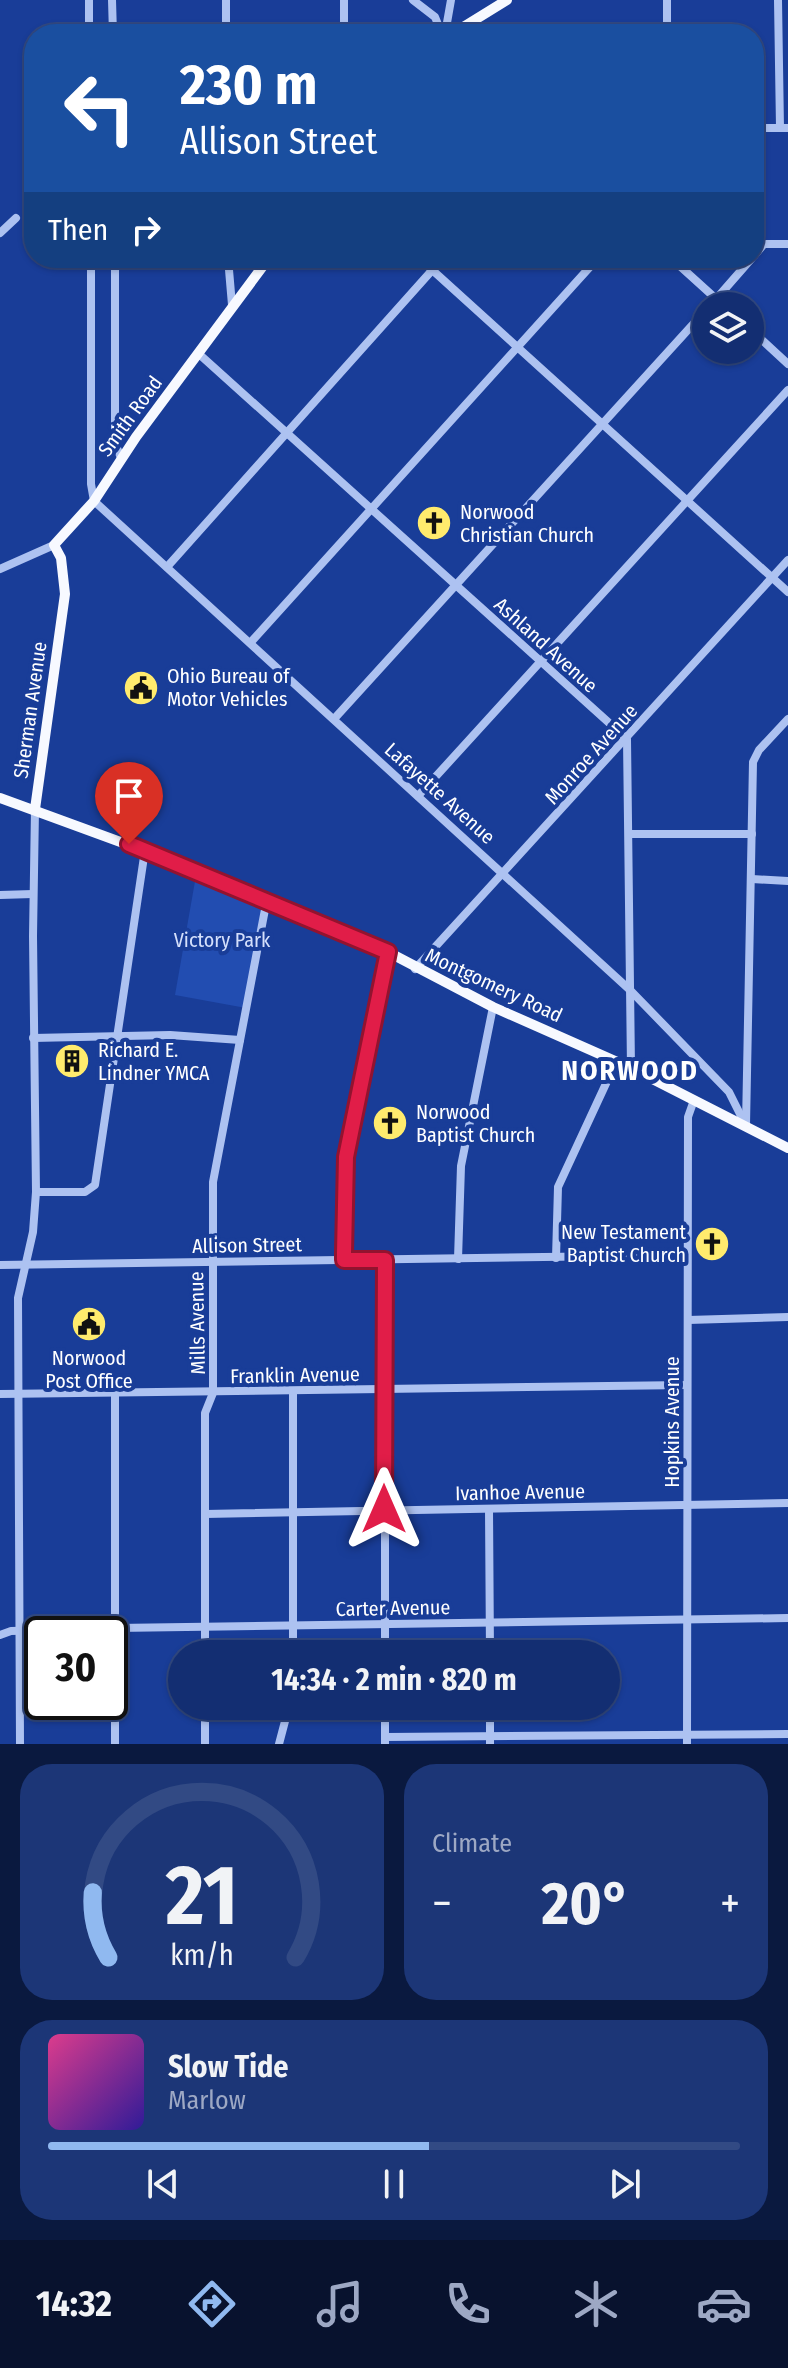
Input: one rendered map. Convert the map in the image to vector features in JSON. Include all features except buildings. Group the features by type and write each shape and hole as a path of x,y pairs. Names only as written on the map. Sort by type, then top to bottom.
{"main road":[{"path":"468,24 507,0"},
{"name":"Smith Road","path":"54,545 94,501 121,458 261,268"},
{"name":"Sherman Avenue","path":"35,809 65,594 61,558 54,545"},
{"name":"Montgomery Road","path":"0,798 145,850 388,952 415,969 631,1068 788,1148"}],"street":[{"path":"89,0 89,24"},
{"path":"112,0 113,24"},
{"path":"226,0 226,24"},
{"path":"344,0 344,24"},
{"path":"413,0 435,17 439,24"},
{"path":"446,24 451,0"},
{"path":"667,0 667,24"},
{"path":"778,0 784,128"},
{"path":"0,233 16,218"},
{"path":"764,244 788,244"},
{"path":"91,268 91,484 94,501"},
{"path":"115,268 115,443 121,458"},
{"path":"229,268 232,305"},
{"path":"251,642 589,268"},
{"path":"680,268 700,292"},
{"path":"722,292 743,268"},
{"path":"167,567 432,270 788,592"},
{"path":"334,719 692,326"},
{"path":"764,342 788,364"},
{"name":"Ashland Avenue","path":"199,354 627,739"},
{"path":"418,796 788,390"},
{"name":"Lafayette Avenue","path":"94,501 630,990 729,1092 746,1126"},
{"name":"Smith Road","path":"0,569 54,545"},
{"name":"Monroe Avenue","path":"415,969 788,560"},
{"path":"746,1126 753,762 759,750 788,719"},
{"path":"627,739 631,1068"},
{"name":"Sherman Avenue","path":"20,1744 18,1298 33,1232 36,1192 33,1038 35,809"},
{"path":"630,834 752,834"},
{"path":"36,1192 85,1192 95,1185 145,850"},
{"path":"752,879 788,881"},
{"path":"0,895 33,894"},
{"name":"Mills Avenue","path":"204,1640 205,1413 213,1393 213,1182 267,899"},
{"path":"344,1260 346,1157 388,952"},
{"path":"458,1259 461,1166 493,1007"},
{"path":"33,1038 170,1035 240,1040"},
{"path":"556,1258 558,1187 616,1062"},
{"name":"Hopkins Avenue","path":"687,1744 688,1117 694,1100"},
{"name":"Allison Street","path":"0,1265 687,1255"},
{"path":"385,1260 385,1640"},
{"path":"688,1320 788,1317"},
{"name":"Franklin Avenue","path":"0,1394 687,1385"},
{"path":"293,1391 293,1640"},
{"path":"115,1393 116,1616"},
{"name":"Ivanhoe Avenue","path":"205,1514 788,1503"},
{"path":"489,1509 490,1640"},
{"name":"Carter Avenue","path":"128,1628 788,1618"},
{"name":"Carter Avenue","path":"0,1635 24,1631"},
{"path":"115,1720 115,1744"},
{"path":"205,1720 205,1744"},
{"path":"279,1744 285,1720"},
{"path":"385,1720 385,1741 687,1733 788,1734"}],"green space":[{"name":"Victory Park","path":"197,870 267,899 246,1008 175,995"}],"place":[{"name":"Norwood Christian Church","path":"434,523"},
{"name":"Ohio Bureau of Motor Vehicles","path":"141,688"},
{"name":"Richard E. Lindner YMCA","path":"72,1061"},
{"name":"Norwood Baptist Church","path":"390,1123"},
{"name":"New Testament Baptist Church","path":"712,1244"},
{"name":"Norwood Post Office","path":"89,1324"}],"district":[{"name":"NORWOOD","path":"630,1070"}],"route":[{"path":"129,844 388,952 346,1157 344,1253 344,1260 385,1260 384,1509"}]}
